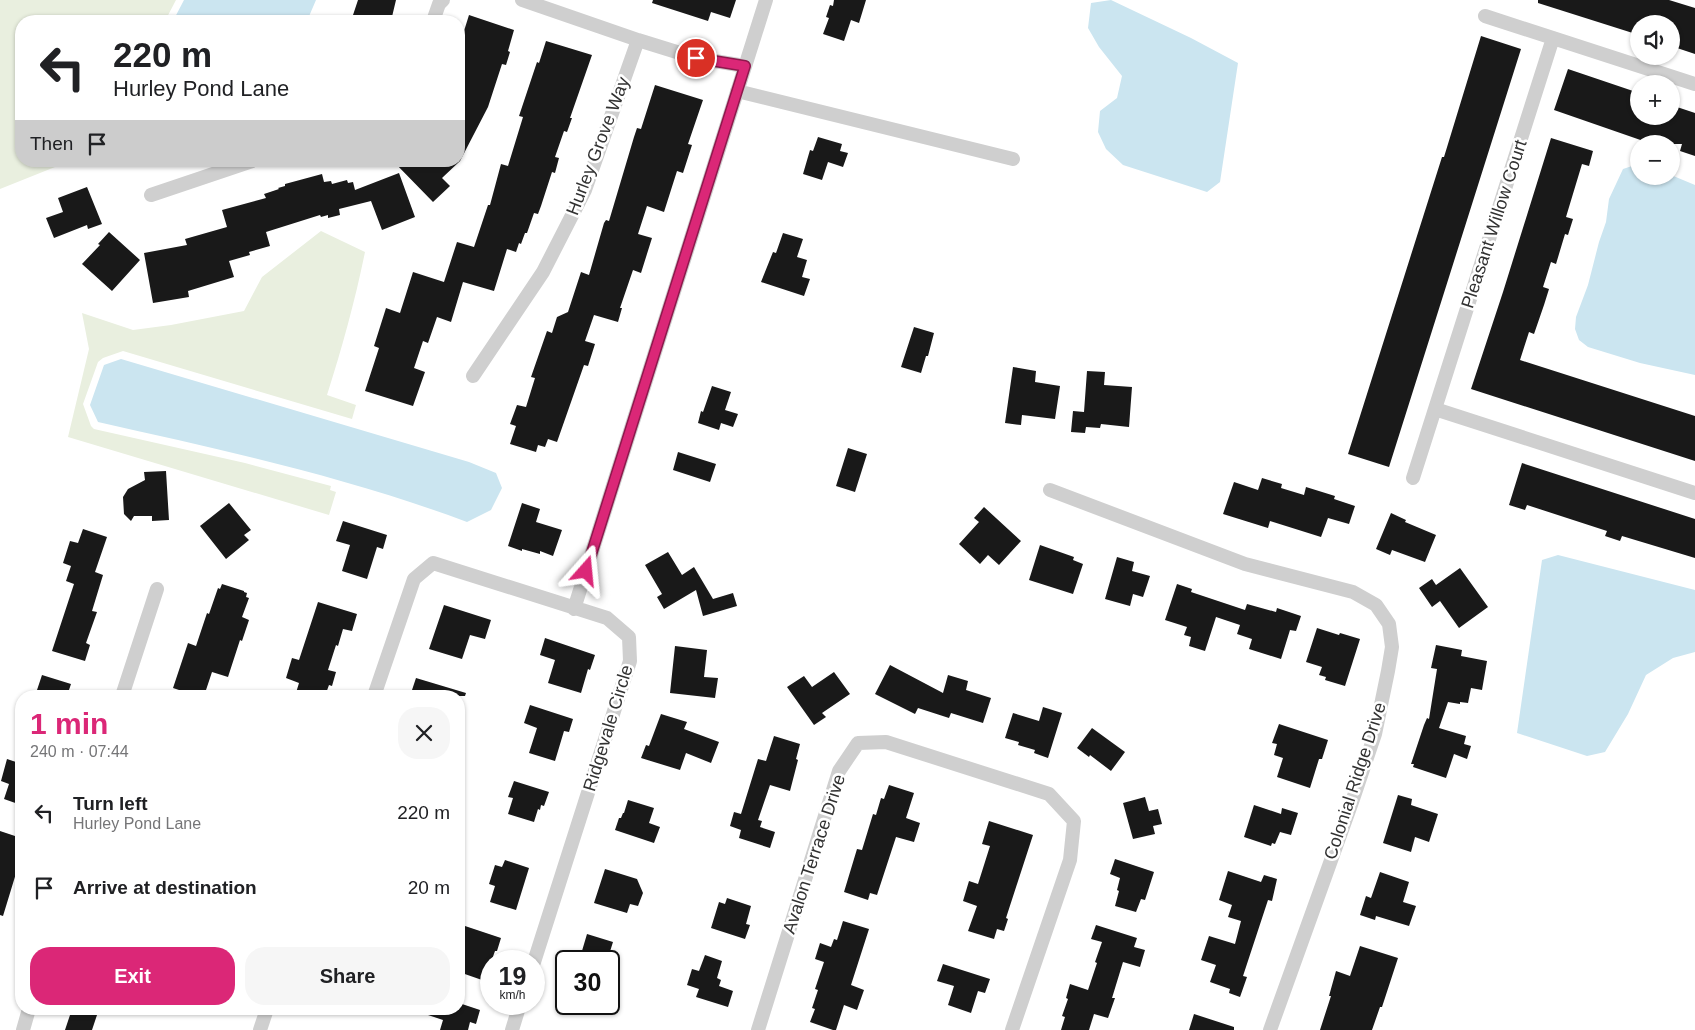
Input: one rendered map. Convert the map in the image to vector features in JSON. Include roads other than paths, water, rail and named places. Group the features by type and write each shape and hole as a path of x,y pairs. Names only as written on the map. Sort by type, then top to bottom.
{"street":[{"path":"435,15 439,4 443,0"},
{"path":"522,0 696,58 745,66"},
{"path":"574,609 766,0"},
{"path":"1486,16 1695,84"},
{"name":"Pleasant Willow Court","path":"1413,478 1553,38"},
{"name":"Hurley Grove Way","path":"473,376 543,272 585,190 638,40"},
{"path":"737,91 1013,159"},
{"path":"151,195 234,167"},
{"path":"1435,409 1695,493"},
{"name":"Colonial Ridge Drive","path":"1050,490 1245,564 1353,592 1376,604 1389,624 1392,647 1375,734 1270,1030"},
{"name":"Ridgevale Circle","path":"376,690 414,579 433,563 607,618 629,637 630,661 538,950"},
{"path":"124,690 157,589"},
{"name":"Avalon Terrace Drive","path":"758,1030 839,770 858,743 886,742 1049,794 1074,821 1070,860 1012,1030"},
{"path":"23,1030 27,1015"},
{"path":"260,1030 265,1015"},
{"path":"512,1030 517,1015"}],"water":[{"path":"184,0 316,0 310,15 176,15"},
{"path":"1111,0 1191,38 1238,63 1220,182 1207,192 1123,165 1106,149 1098,132 1100,111 1117,98 1122,76 1099,47 1088,28 1091,3"},
{"path":"1630,167 1630,185 1680,185 1680,179 1695,185 1695,375 1640,363 1588,347 1579,340 1575,329 1576,317 1588,285 1606,222 1609,199 1623,169"},
{"path":"121,359 469,462 496,473 502,488 491,510 467,522 376,491 330,478 238,454 98,422 90,405 104,365"},
{"path":"1558,555 1695,590 1695,652 1673,658 1646,675 1628,714 1605,752 1587,756 1517,733 1542,560"}]}
